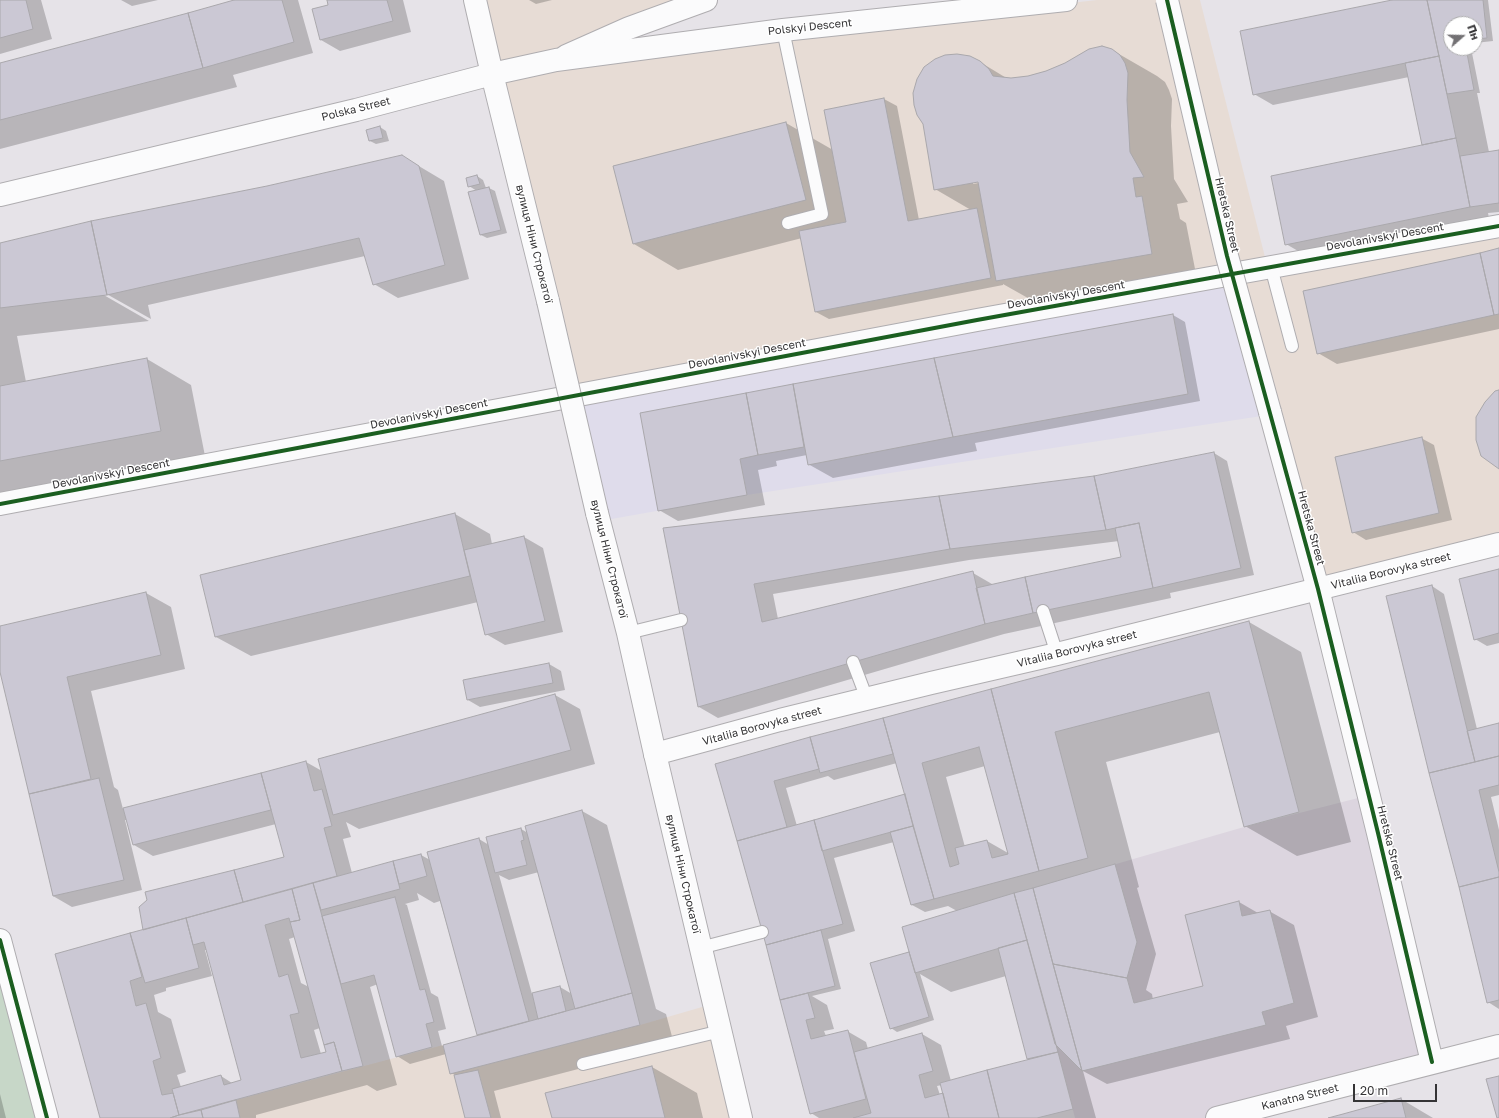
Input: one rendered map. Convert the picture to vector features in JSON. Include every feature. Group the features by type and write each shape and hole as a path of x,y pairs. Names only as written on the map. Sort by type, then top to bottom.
{"street":[{"name":"вулиця Ніни Строкатої","path":"475,0 548,301 597,513 628,633 700,948 741,1118"},
{"name":"Polska Street","path":"0,195 356,110 492,74 556,60 629,28 706,0"},
{"name":"Polskyi Descent","path":"556,60 783,30 1066,0"},
{"name":"Hretska Street","path":"1167,0 1228,256 1318,589 1432,1062"},
{"name":"Devolanivskyi Descent","path":"0,504 969,322 1499,226"},
{"name":"Vitaliia Borovyka street","path":"655,754 780,720 1057,654 1499,544"},
{"path":"0,940 47,1118"},
{"name":"Kanatna Street","path":"1217,1118 1499,1046"}],"lane":[{"path":"783,30 822,214 788,223"},
{"path":"1270,267 1292,346"},
{"path":"1043,611 1057,654"},
{"path":"628,633 681,620"},
{"path":"853,662 867,699"},
{"path":"700,948 762,932"},
{"path":"583,1064 720,1031"}],"shaded area":[{"path":"476,0 714,0 493,74"},
{"path":"1097,0 1200,0 1267,265 571,395 495,75 557,62"},
{"path":"1499,227 1499,536 1317,582 1235,275"},
{"path":"1230,279 1268,415 747,495 600,521 571,397"},
{"path":"1366,796 1430,1061 1211,1118 1075,1118 1055,1044 1033,888 1244,827"},
{"path":"709,1005 737,1118 240,1118 236,1100 443,1045 450,1073 640,1025"}],"green space":[{"path":"0,953 45,1118 0,1118"}],"building":[{"path":"0,0 26,0 33,29 0,38"},
{"path":"234,0 282,0 294,42 203,68 188,13"},
{"path":"327,0 387,0 393,21 320,40 312,9 328,5"},
{"path":"1392,0 1427,0 1439,56 1253,95 1240,31"},
{"path":"1427,0 1483,0 1487,38 1483,38 1483,16 1443,16 1443,56 1468,56 1474,90 1447,94"},
{"path":"188,13 203,68 0,120 0,63"},
{"path":"1102,46 1112,49 1120,55 1125,63 1128,73 1127,100 1130,152 1144,177 1133,178 1136,197 1142,196 1152,254 996,281 978,182 934,190 923,124 917,115 914,105 913,93 917,79 924,67 935,59 945,55 957,54 970,56 980,61 989,69 993,76 1011,78 1028,76 1046,71 1065,63 1089,49"},
{"path":"1439,56 1456,138 1422,145 1405,63"},
{"path":"884,98 908,221 977,208 991,278 815,312 799,231 846,222 824,110"},
{"path":"786,122 806,200 633,244 613,166"},
{"path":"380,126 383,138 369,141 366,130"},
{"path":"1456,138 1470,207 1285,245 1271,176"},
{"path":"1499,150 1499,203 1470,207 1460,156"},
{"path":"402,155 419,166 445,265 373,285 359,238 107,295 91,221 267,186"},
{"path":"477,175 480,184 468,187 466,178"},
{"path":"489,187 501,230 480,235 468,192"},
{"path":"91,221 107,295 0,308 0,243"},
{"path":"1499,248 1499,314 1494,315 1480,253"},
{"path":"1480,253 1494,315 1317,354 1303,291"},
{"path":"1173,314 1188,394 953,437 934,358"},
{"path":"147,358 161,431 0,461 0,386"},
{"path":"934,358 953,437 808,465 793,384"},
{"path":"793,384 804,447 758,455 746,393"},
{"path":"1499,390 1499,469 1481,456 1476,440 1476,417 1485,402 1495,391"},
{"path":"746,393 758,455 740,459 747,495 658,511 640,413"},
{"path":"1422,437 1439,513 1352,533 1335,457"},
{"path":"1214,452 1241,568 1153,588 1139,523 1106,530 1094,476"},
{"path":"1094,476 1106,530 950,549 939,496"},
{"path":"939,496 950,549 754,584 762,622 973,571 985,624 698,707 663,528"},
{"path":"455,513 470,576 215,637 200,575"},
{"path":"1139,523 1153,588 1033,613 1025,577 1121,557 1115,528"},
{"path":"524,536 545,621 485,635 464,550"},
{"path":"1499,569 1499,633 1474,640 1459,579"},
{"path":"1025,577 1033,613 985,624 976,588"},
{"path":"1432,585 1475,762 1429,773 1386,596"},
{"path":"146,592 161,655 67,677 91,779 29,794 0,672 0,626"},
{"path":"1249,621 1299,812 1244,827 1209,692 1055,732 1088,858 1039,871 991,689"},
{"path":"549,663 553,683 467,700 463,680"},
{"path":"991,689 1039,871 934,899 883,718","holes":["979,747 1008,854 992,858 987,840 955,848 959,864 950,867 922,763"]},
{"path":"555,694 571,750 333,815 318,759"},
{"path":"883,718 893,754 820,773 810,737"},
{"path":"1499,723 1499,756 1475,762 1467,731"},
{"path":"810,737 819,769 774,781 787,827 737,841 715,764"},
{"path":"1499,756 1499,785 1479,790 1499,877 1459,887 1429,773"},
{"path":"306,761 314,791 322,789 332,826 324,828 337,876 243,902 234,870 284,857 261,773"},
{"path":"261,773 271,810 133,845 123,808"},
{"path":"99,778 124,880 53,896 29,794"},
{"path":"905,794 913,826 822,851 814,820"},
{"path":"582,810 632,993 575,1009 525,826"},
{"path":"814,820 843,924 766,945 737,841"},
{"path":"913,826 934,899 911,905 890,832"},
{"path":"521,828 524,840 521,841 527,865 495,873 486,837"},
{"path":"479,838 529,1021 477,1035 427,852"},
{"path":"421,854 427,876 399,884 393,861"},
{"path":"393,861 400,889 321,910 313,883"},
{"path":"1115,864 1137,942 1127,978 1053,964 1033,888"},
{"path":"234,870 243,902 143,930 139,907 147,900 145,892"},
{"path":"1499,877 1499,1000 1487,1003 1459,887"},
{"path":"313,883 363,1066 342,1071 334,1042 324,1045 290,922 300,920 292,889"},
{"path":"1033,888 1082,1071 1055,1044 1014,893"},
{"path":"292,889 300,920 290,922 289,918 265,925 279,977 288,974 299,1013 290,1015 301,1058 326,1052 324,1045 334,1042 342,1071 179,1115 172,1089 221,1075 224,1085 241,1080 204,942 193,945 186,918"},
{"path":"1014,893 1027,940 915,973 902,927"},
{"path":"395,897 420,990 425,989 434,1022 426,1024 432,1047 396,1057 374,975 341,984 322,916"},
{"path":"1239,901 1242,916 1270,910 1294,1003 1262,1012 1266,1025 1082,1071 1053,964 1127,978 1134,1003 1203,986 1185,915"},
{"path":"186,918 199,968 145,983 130,933"},
{"path":"821,930 835,986 780,1000 766,945"},
{"path":"130,933 142,977 130,981 136,1006 146,1003 161,1058 153,1061 162,1095 173,1093 179,1115 170,1118 100,1118 55,954"},
{"path":"1027,940 1058,1052 1027,1059 998,948"},
{"path":"909,952 929,1017 890,1029 870,963"},
{"path":"560,986 566,1011 538,1019 532,993"},
{"path":"632,993 640,1025 450,1074 443,1045"},
{"path":"808,993 815,1018 806,1020 811,1039 848,1030 866,1099 810,1114 780,1000"},
{"path":"922,1033 933,1071 919,1075 925,1098 943,1093 949,1118 853,1118 871,1113 854,1052"},
{"path":"1058,1052 1073,1109 1037,1118 999,1118 987,1070"},
{"path":"652,1066 665,1118 552,1118 545,1093"},
{"path":"478,1070 491,1118 465,1118 454,1075"},
{"path":"987,1070 999,1118 949,1118 940,1083"},
{"path":"1499,1076 1499,1118 1497,1118 1486,1079"},
{"path":"1401,1098 1406,1118 1328,1118 1343,1114"},
{"path":"236,1100 240,1118 203,1118 201,1110"},
{"path":"201,1110 203,1118 170,1118 179,1115"}],"cycle path":[{"path":"1167,0 1227,256 1318,589 1432,1062"},
{"path":"0,504 977,320 1499,226"},
{"path":"0,940 47,1118"}]}
